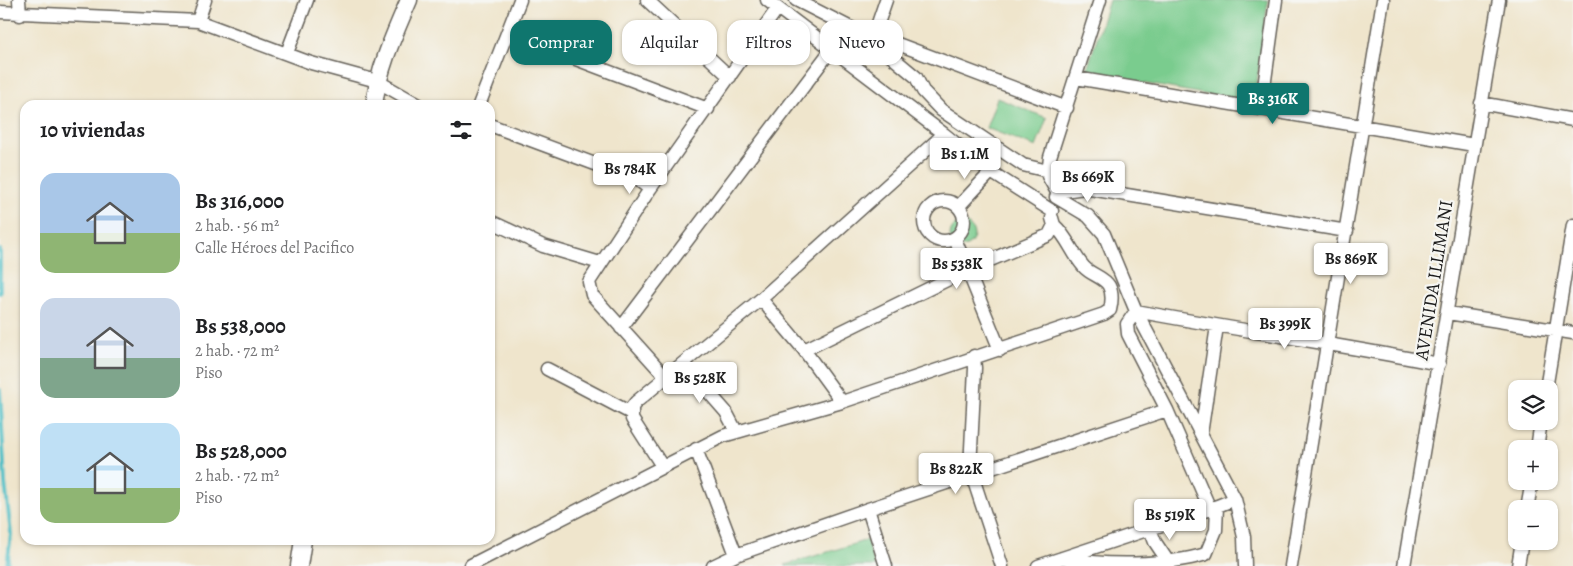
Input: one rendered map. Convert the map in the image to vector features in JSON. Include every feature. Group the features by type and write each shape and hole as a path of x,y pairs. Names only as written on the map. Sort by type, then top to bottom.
{"street":[{"path":"18,0 20,15"},
{"path":"198,21 205,0"},
{"path":"287,53 307,0"},
{"path":"375,100 377,81 388,48 409,0"},
{"path":"481,100 520,0"},
{"path":"647,0 730,77"},
{"path":"767,0 820,42"},
{"path":"796,0 835,20"},
{"path":"879,20 886,0"},
{"path":"1261,109 1276,0"},
{"path":"1292,566 1383,0"},
{"name":"AVENIDA ILLIMANI","path":"1406,566 1499,0"},
{"path":"1097,1 1048,172 1057,194 1088,216 1100,228 1136,311 1234,499 1244,537 1245,566"},
{"path":"665,376 589,290 588,282 650,189 777,9"},
{"path":"0,12 20,15 198,21 311,63 377,81 410,100"},
{"path":"507,33 708,109"},
{"path":"903,46 1066,108"},
{"path":"621,328 820,65"},
{"path":"851,65 944,134 991,172 1052,212"},
{"path":"902,65 916,77 923,91 941,110 1023,165 1048,172"},
{"path":"1076,78 1474,144"},
{"path":"906,107 923,91"},
{"path":"1481,103 1573,120"},
{"path":"495,127 638,180 650,189"},
{"path":"662,466 632,419 632,407 636,402 665,376 684,364 761,299 944,134"},
{"path":"959,206 991,172"},
{"path":"1057,194 1084,188 1346,231"},
{"path":"804,350 967,270 1049,235 1054,225 1052,212 1057,194"},
{"path":"946,200 959,206 965,223 963,230 955,239 942,241 929,235 924,222 928,209 939,201 946,200"},
{"path":"495,223 543,246 600,263"},
{"path":"472,566 662,466 736,431 842,402 974,356 1000,350 1104,314 1110,310 1112,300 1110,288 1105,281 1083,266 1064,233 1054,225"},
{"path":"1547,380 1573,225"},
{"path":"955,239 1000,350"},
{"path":"761,299 804,350 842,402"},
{"path":"1136,311 1217,326 1327,342 1439,364"},
{"path":"1062,558 1095,565 1174,564 1190,561 1206,554 1216,530 1214,508 1128,334 1127,324 1136,311"},
{"path":"1448,313 1573,332"},
{"path":"1201,434 1217,326"},
{"path":"974,356 976,368 970,460 972,476 1002,566"},
{"path":"684,364 726,412 736,431"},
{"path":"547,369 631,413"},
{"path":"713,566 736,554 1167,410"},
{"path":"696,449 736,554"},
{"path":"1038,566 1214,508 1234,499"},
{"path":"868,509 886,566"},
{"path":"1150,529 1154,542 1174,564"},
{"path":"299,566 302,545"},
{"path":"1518,566 1521,550"}],"green space":[{"path":"1109,0 1268,0 1254,103 1086,73"},
{"path":"997,98 1047,118 1036,147 986,128"},
{"path":"962,223 971,226 974,235 971,244 962,247 953,244 950,235 953,226"},
{"path":"867,540 875,566 785,565"}],"waterway":[{"path":"0,250 0,293"},
{"path":"0,390 5,483 11,534 7,566"}]}
